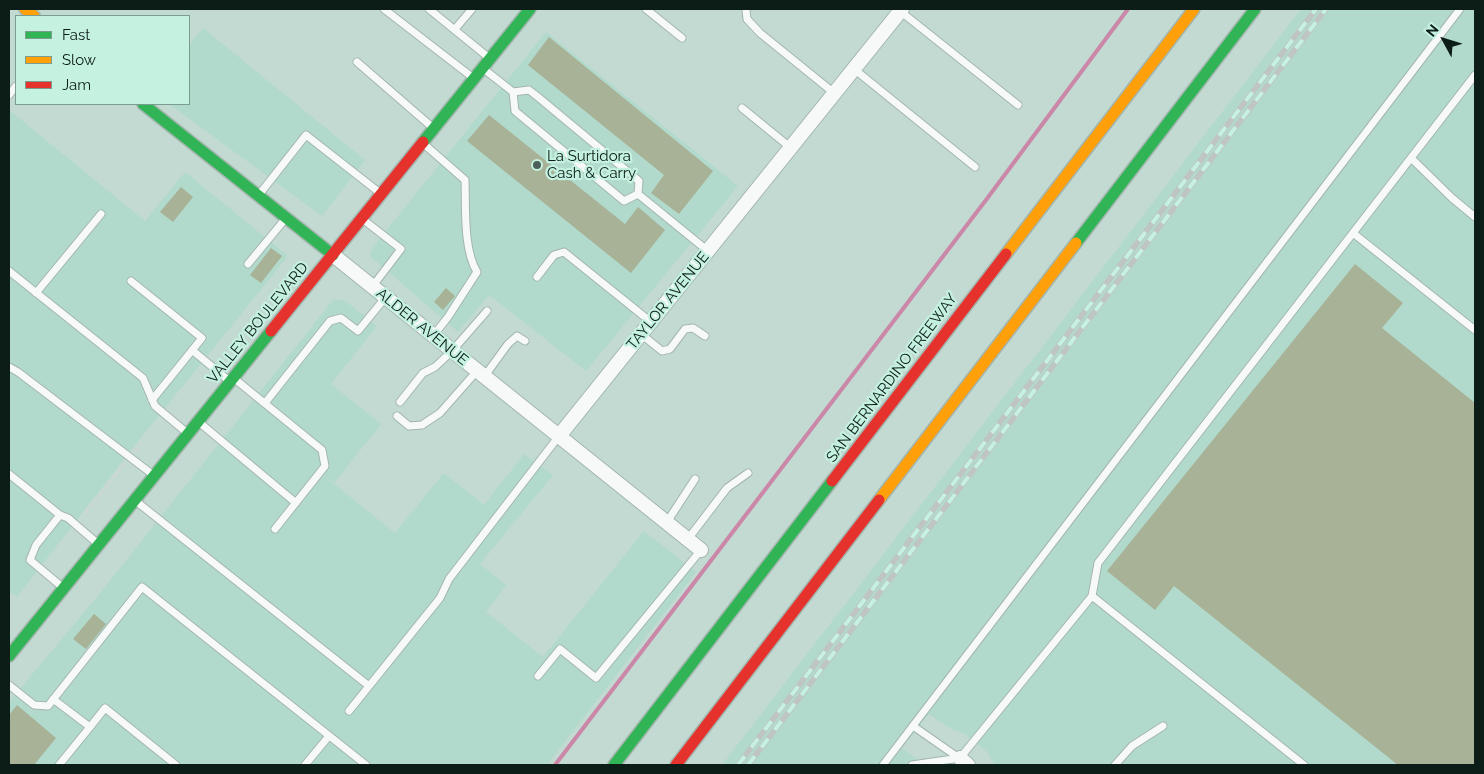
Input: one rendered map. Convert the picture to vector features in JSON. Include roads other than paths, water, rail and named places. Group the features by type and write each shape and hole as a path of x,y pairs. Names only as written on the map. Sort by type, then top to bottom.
{"main road":[{"name":"VALLEY BOULEVARD","path":"9,656 530,9"},
{"name":"SAN BERNARDINO FREEWAY","path":"614,765 1194,9"},
{"path":"676,765 1255,9"},
{"name":"ALDER AVENUE","path":"144,105 333,255"}],"street":[{"name":"TAYLOR AVENUE","path":"559,436 901,10"},
{"name":"ALDER AVENUE","path":"333,255 701,550"}],"lane":[{"path":"384,9 474,79"},
{"path":"429,9 455,29 513,92 515,110 624,202 638,194"},
{"path":"455,29 472,9"},
{"path":"646,9 682,38"},
{"path":"883,765 1460,9"},
{"path":"746,10 747,19 760,33 834,93"},
{"path":"901,10 1018,105"},
{"path":"357,62 434,128"},
{"path":"854,69 975,167"},
{"path":"964,762 1092,596 1098,563 1475,75"},
{"path":"513,92 529,90 640,181 638,194"},
{"path":"742,108 791,148"},
{"path":"258,196 306,135 382,194"},
{"path":"423,143 465,180 468,252 477,272 448,317 433,336"},
{"path":"1411,158 1452,198 1475,217"},
{"path":"638,194 708,251"},
{"path":"36,292 101,214"},
{"path":"248,264 286,218"},
{"path":"362,219 401,249 372,288"},
{"path":"1353,233 1475,330"},
{"path":"537,277 554,255 564,252 651,322"},
{"path":"9,271 142,378 155,406 188,434"},
{"path":"131,281 202,338 152,400"},
{"path":"265,403 330,321 341,318 358,331 385,298"},
{"path":"400,402 423,373 435,367 452,351 487,311"},
{"path":"641,334 662,351 670,348 685,329 693,328 705,336"},
{"path":"397,416 409,426 422,425 440,413 517,336 526,341"},
{"path":"192,350 265,403 322,450 325,466 276,529"},
{"path":"9,367 154,475"},
{"path":"198,422 296,503"},
{"name":"TAYLOR AVENUE","path":"349,711 440,598 449,579 559,436"},
{"path":"688,539 727,488 748,473"},
{"path":"9,474 99,544"},
{"path":"667,522 695,479"},
{"path":"134,500 369,686"},
{"path":"60,515 36,545 30,560 64,588"},
{"path":"538,676 560,649 596,678 701,550"},
{"path":"9,685 34,705 48,706 142,587 366,765"},
{"path":"1092,596 1304,765"},
{"path":"54,699 90,727"},
{"path":"59,765 105,708 176,765"},
{"path":"913,726 964,762"},
{"path":"1115,765 1132,746 1163,726"},
{"path":"305,765 329,736"},
{"path":"912,765 927,762 964,762"}],"waterway":[{"path":"555,765 986,200 1128,9"}],"railway":[{"path":"738,765 1316,9"},
{"path":"748,765 1326,9"}],"place":[{"name":"La Surtidora Cash & Carry","path":"537,165"}]}
